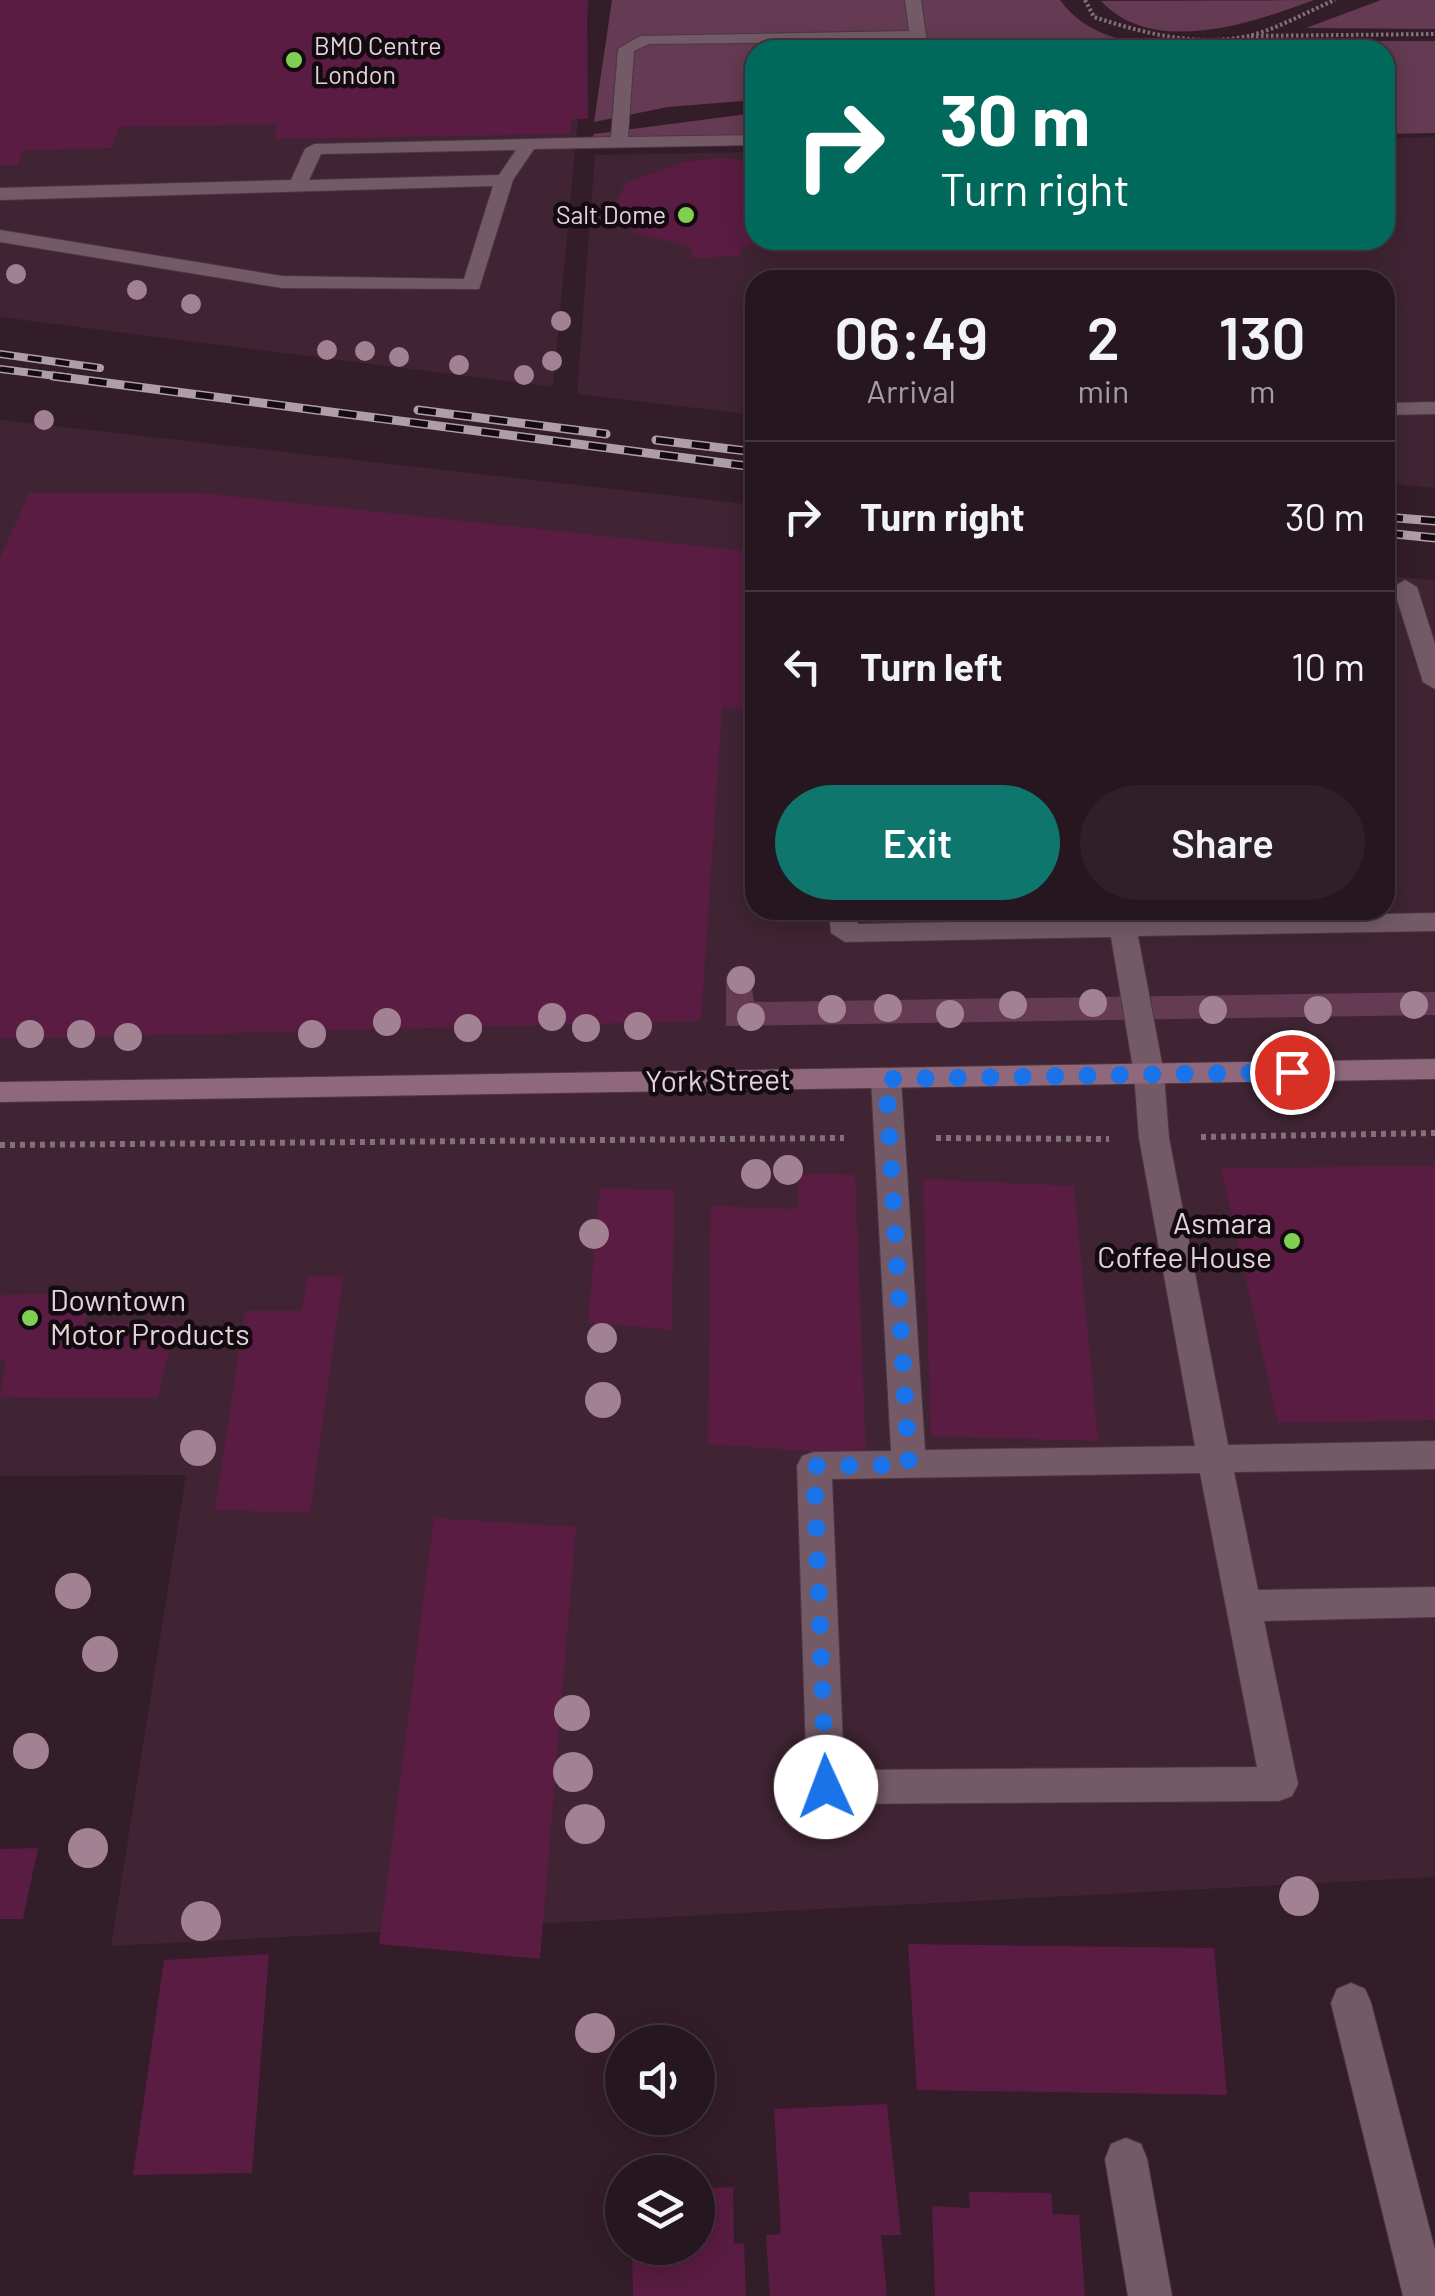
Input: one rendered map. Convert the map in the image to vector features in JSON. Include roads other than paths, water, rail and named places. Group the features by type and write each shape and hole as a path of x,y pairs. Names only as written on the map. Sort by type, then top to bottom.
{"main road":[{"name":"York Street","path":"0,1092 1435,1069"}],"lane":[{"path":"912,0 919,40"},
{"path":"619,142 626,50 646,38 755,40"},
{"path":"298,184 314,150 745,140"},
{"path":"0,236 282,282 472,285 504,180 528,144"},
{"path":"0,194 504,180"},
{"path":"1395,409 1435,408"},
{"path":"1405,587 1435,682"},
{"path":"844,920 845,933 1102,920"},
{"path":"1122,920 1149,1074 1154,1138 1214,1459 1280,1784 826,1787 814,1466 909,1465 1214,1459 1435,1455"},
{"path":"1226,920 1435,922"},
{"path":"886,1079 909,1465"},
{"path":"1243,1606 1435,1602"},
{"path":"1351,2003 1426,2296"},
{"path":"1126,2158 1150,2296"}],"railway":[{"path":"0,354 100,368"},
{"path":"0,369 72,378"},
{"path":"53,376 745,466"},
{"path":"418,410 606,434"},
{"path":"656,440 745,451"},
{"path":"1395,518 1435,521"},
{"path":"1395,534 1435,538"}],"place":[{"name":"BMO Centre London","path":"294,60"},
{"name":"Salt Dome","path":"686,215"},
{"name":"Asmara Coffee House","path":"1292,1241"},
{"name":"Downtown Motor Products","path":"30,1318"}]}
